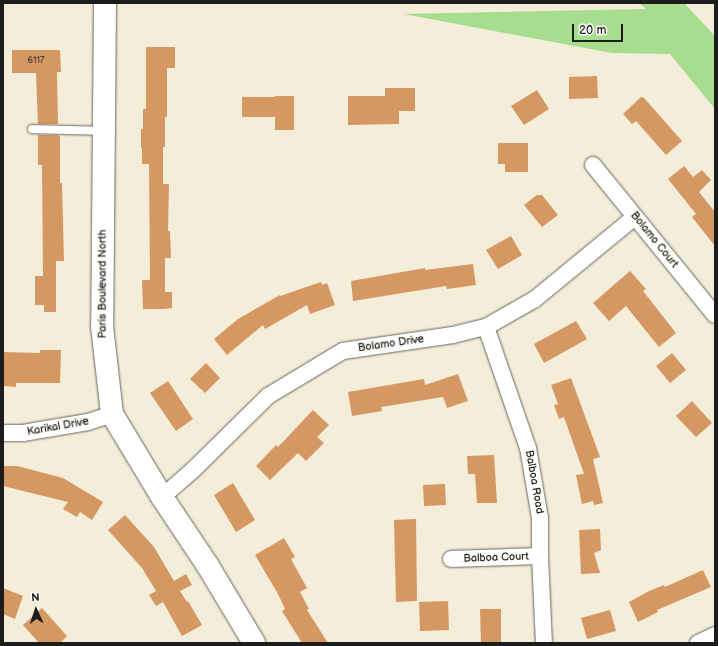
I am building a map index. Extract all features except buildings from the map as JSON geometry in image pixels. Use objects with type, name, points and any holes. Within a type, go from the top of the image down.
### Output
[{"type":"street","name":"Paris Boulevard North","points":[[105,3],[102,326],[112,414],[162,497],[208,566],[254,643]]},
{"type":"street","name":"Bolamo Court","points":[[593,165],[715,315]]},
{"type":"street","name":"Bolamo Drive","points":[[162,497],[192,471],[268,396],[343,351],[453,335],[486,327],[536,298],[635,217]]},
{"type":"street","name":"Balboa Road","points":[[486,327],[528,448],[540,518],[540,556],[544,643]]},
{"type":"street","name":"Karikal Drive","points":[[3,433],[23,433],[88,422],[112,414]]},
{"type":"street","name":"Balboa Court","points":[[451,559],[540,556]]},
{"type":"street","points":[[698,643],[715,635]]},
{"type":"lane","points":[[32,129],[104,131]]},
{"type":"green space","points":[[639,3],[684,3],[715,36],[715,109],[670,54],[612,53],[404,14],[646,9]]}]
